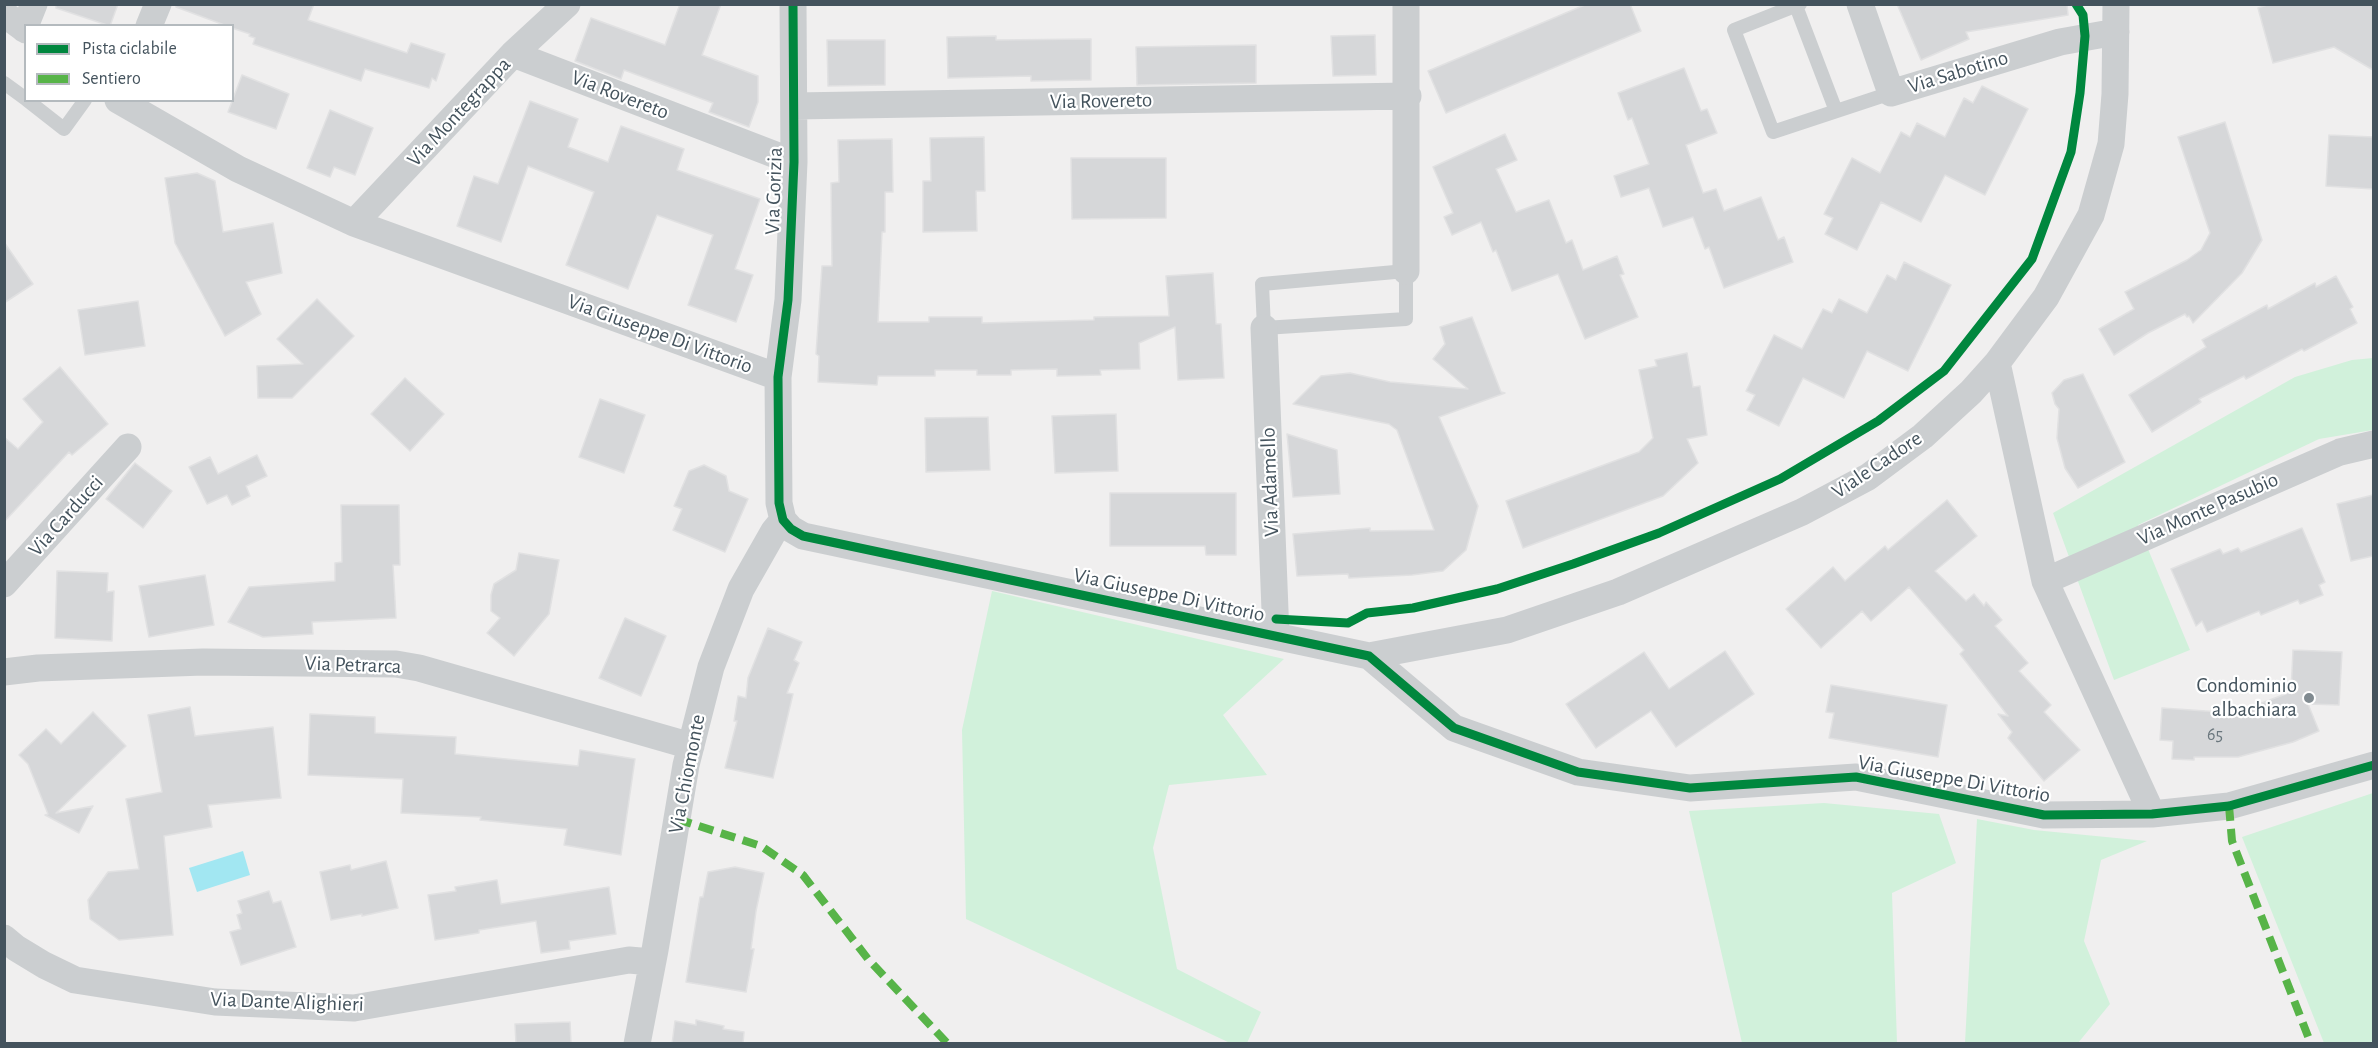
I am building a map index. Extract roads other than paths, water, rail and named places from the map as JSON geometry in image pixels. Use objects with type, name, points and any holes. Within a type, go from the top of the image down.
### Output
[{"type":"street","points":[[150,24],[158,4]]},
{"type":"street","name":"Via Montegrappa","points":[[354,223],[513,54],[567,4]]},
{"type":"street","name":"Via Gorizia","points":[[778,377],[788,300],[794,162],[793,4]]},
{"type":"street","points":[[1406,4],[1408,96],[1406,271]]},
{"type":"street","name":"Via Sabotino","points":[[1860,4],[1891,93],[2060,42],[2116,32]]},
{"type":"street","name":"Viale Cadore","points":[[1369,656],[1507,630],[1618,592],[1802,512],[1868,477],[1923,436],[1971,392],[1997,363],[2046,297],[2091,215],[2111,144],[2115,4]]},
{"type":"street","name":"Via Rovereto","points":[[513,54],[794,162]]},
{"type":"street","name":"Via Rovereto","points":[[794,106],[1408,96]]},
{"type":"street","name":"Via Giuseppe Di Vittorio","points":[[121,102],[238,169],[354,223],[778,377],[779,503],[783,520],[791,529],[803,536],[1369,656],[1454,728],[1578,772],[1690,788],[1856,777],[2044,815],[2152,814],[2229,806],[2373,765]]},
{"type":"street","name":"Via Adamello","points":[[1264,328],[1276,636]]},
{"type":"street","points":[[1997,363],[2045,581],[2152,814]]},
{"type":"street","name":"Via Monte Pasubio","points":[[2045,581],[2340,452],[2373,444]]},
{"type":"street","name":"Via Carducci","points":[[4,584],[128,447]]},
{"type":"street","name":"Via Chiomonte","points":[[637,1044],[691,746],[711,666],[741,589],[774,531],[783,520]]},
{"type":"street","points":[[4,653],[38,668]]},
{"type":"street","name":"Via Petrarca","points":[[4,672],[38,668],[203,662],[396,664],[419,668],[691,746]]},
{"type":"street","name":"Via Dante Alighieri","points":[[4,938],[44,965],[75,980],[215,1002],[354,1008],[629,960],[652,962]]},
{"type":"lane","points":[[1836,111],[1798,5],[1734,30],[1773,132],[1891,93]]},
{"type":"lane","points":[[4,83],[24,98]]},
{"type":"lane","points":[[29,102],[64,129],[84,102]]},
{"type":"lane","points":[[1406,271],[1406,319],[1264,328],[1262,284],[1406,271]]},
{"type":"water","points":[[243,851],[250,875],[197,892],[189,868]]},
{"type":"place","name":"Condominio albachiara","points":[[2309,698]]}]
